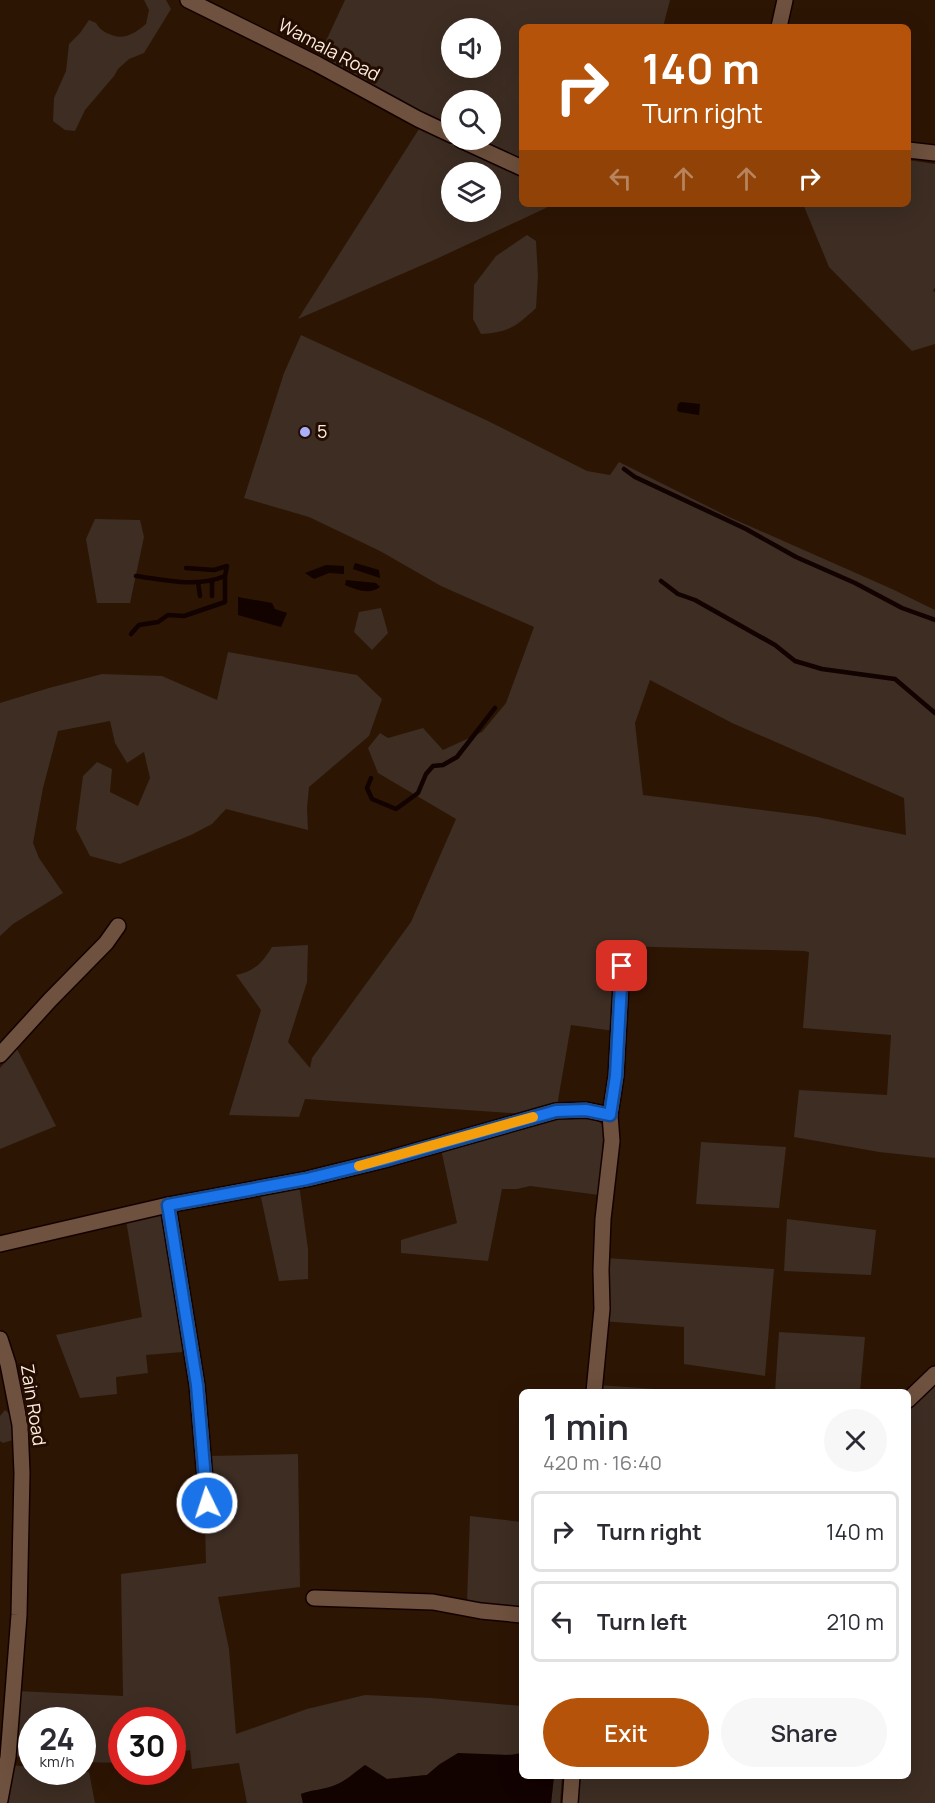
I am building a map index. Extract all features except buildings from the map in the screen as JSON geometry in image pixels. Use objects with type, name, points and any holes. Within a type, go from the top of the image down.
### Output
[{"type":"street","name":"Wamala Road","points":[[188,0],[317,64],[441,130]]},
{"type":"street","points":[[780,24],[785,0]]},
{"type":"street","points":[[483,150],[519,167]]},
{"type":"street","points":[[911,150],[935,153]]},
{"type":"street","points":[[0,1055],[106,943],[118,926]]},
{"type":"street","points":[[594,1389],[602,1309],[603,1219],[612,1141],[610,1115],[616,1076],[622,966]]},
{"type":"street","points":[[0,1244],[168,1205],[307,1179],[384,1160],[556,1111],[586,1110],[610,1115]]},
{"type":"street","points":[[168,1205],[197,1385],[207,1503]]},
{"type":"street","name":"Zain Road","points":[[0,1339],[8,1364],[7,1395],[20,1425],[21,1455],[19,1615],[8,1757],[0,1800]]},
{"type":"street","points":[[911,1397],[935,1374]]},
{"type":"street","points":[[314,1598],[426,1602],[519,1615]]},
{"type":"street","points":[[570,1803],[573,1779]]},
{"type":"shaded area","points":[[144,0],[166,0],[171,9],[144,53],[129,59],[118,69],[85,110],[75,131],[65,130],[53,121],[54,98],[66,71],[69,44],[89,20],[96,23],[106,33],[115,36],[120,37],[133,33],[146,24],[149,10]]},
{"type":"shaded area","points":[[345,0],[670,0],[664,24],[519,24],[519,163],[492,150],[501,150],[501,90],[441,90],[441,125],[317,60]]},
{"type":"shaded area","points":[[419,129],[441,139],[441,150],[467,150],[495,162],[441,162],[441,222],[501,222],[501,165],[519,173],[519,207],[546,208],[298,319]]},
{"type":"shaded area","points":[[911,160],[935,164],[935,288],[933,290],[935,293],[935,344],[912,351],[829,267],[804,207],[911,207]]},
{"type":"shaded area","points":[[527,235],[536,241],[538,276],[536,308],[523,320],[505,330],[481,334],[473,319],[474,285],[496,256]]},
{"type":"shaded area","points":[[301,335],[486,420],[587,471],[610,475],[619,462],[729,517],[935,610],[935,1158],[879,1152],[794,1137],[799,1090],[887,1095],[891,1035],[803,1028],[809,952],[804,951],[620,946],[614,1031],[571,1025],[557,1106],[525,1114],[305,1099],[299,1117],[229,1115],[261,1010],[236,975],[257,966],[272,947],[308,945],[307,982],[288,1042],[310,1068],[312,1058],[411,922],[456,819],[378,773],[368,748],[380,733],[388,738],[423,728],[443,750],[482,732],[506,703],[534,627],[441,586],[380,551],[309,517],[244,498],[284,373]],"holes":[[[650,680],[732,723],[904,798],[906,835],[817,817],[643,795],[635,723]]]},
{"type":"shaded area","points":[[681,402],[700,404],[699,415],[679,412],[678,404]]},
{"type":"shaded area","points":[[95,519],[140,520],[144,537],[130,603],[97,603],[86,539]]},
{"type":"shaded area","points":[[355,563],[379,570],[380,578],[353,569]]},
{"type":"shaded area","points":[[326,565],[344,566],[344,574],[329,573],[314,579],[305,573]]},
{"type":"shaded area","points":[[346,580],[376,583],[380,587],[372,591],[363,591],[345,585]]},
{"type":"shaded area","points":[[238,597],[272,603],[275,609],[287,613],[281,627],[238,615]]},
{"type":"shaded area","points":[[381,608],[388,633],[372,650],[354,632],[359,612]]},
{"type":"shaded area","points":[[228,652],[357,675],[382,699],[369,736],[309,787],[308,830],[226,809],[212,824],[191,835],[120,864],[90,856],[76,829],[83,776],[97,762],[112,769],[110,792],[138,806],[150,778],[144,752],[127,763],[115,743],[110,721],[58,731],[43,788],[33,843],[39,858],[63,893],[13,924],[0,936],[0,703],[102,674],[162,676],[217,700]]},
{"type":"shaded area","points":[[17,1049],[56,1126],[0,1149],[0,1068]]},
{"type":"shaded area","points":[[581,1112],[604,1125],[599,1195],[530,1186],[502,1189],[488,1261],[401,1253],[401,1240],[457,1223],[441,1149]]},
{"type":"shaded area","points":[[701,1142],[786,1147],[779,1208],[696,1204]]},
{"type":"shaded area","points":[[299,1184],[308,1249],[308,1279],[279,1281],[260,1193]]},
{"type":"shaded area","points":[[161,1209],[183,1352],[146,1355],[148,1373],[116,1377],[117,1394],[80,1398],[56,1335],[142,1317],[126,1220]]},
{"type":"shaded area","points":[[787,1219],[876,1230],[871,1275],[784,1271]]},
{"type":"shaded area","points":[[606,1258],[774,1269],[765,1376],[684,1364],[684,1327],[600,1321]]},
{"type":"shaded area","points":[[779,1332],[865,1337],[860,1389],[775,1389]]},
{"type":"shaded area","points":[[935,1381],[935,1803],[576,1803],[579,1779],[911,1779],[911,1405]]},
{"type":"shaded area","points":[[598,1385],[655,1389],[597,1389]]},
{"type":"shaded area","points":[[5,1410],[15,1418],[13,1440],[3,1443],[0,1441],[0,1416]]},
{"type":"shaded area","points":[[298,1454],[300,1587],[218,1597],[229,1649],[236,1734],[307,1709],[365,1695],[431,1698],[519,1706],[519,1753],[440,1764],[427,1775],[387,1779],[365,1765],[349,1778],[335,1785],[301,1794],[303,1803],[247,1803],[239,1763],[192,1769],[190,1750],[186,1751],[186,1707],[108,1707],[108,1763],[96,1762],[96,1707],[18,1707],[18,1757],[12,1756],[17,1691],[123,1696],[121,1574],[206,1563],[205,1522],[210,1514],[208,1456]]},
{"type":"shaded area","points":[[470,1516],[519,1522],[519,1608],[467,1603]]},
{"type":"shaded area","points":[[458,1753],[519,1754],[519,1779],[554,1779],[551,1803],[303,1803],[301,1794],[335,1785],[365,1765],[387,1779],[427,1775]]},
{"type":"shaded area","points":[[10,1765],[18,1766],[18,1785],[92,1785],[95,1803],[1,1803]]},
{"type":"shaded area","points":[[554,1779],[562,1779],[560,1803],[551,1803]]},
{"type":"waterway","points":[[624,469],[635,477],[746,529],[796,557],[855,583],[902,608],[935,620]]},
{"type":"waterway","points":[[136,576],[181,582],[203,582],[225,576],[227,566],[214,570],[186,568]]},
{"type":"waterway","points":[[131,634],[139,625],[158,622],[168,615],[184,616],[225,602],[225,576]]},
{"type":"waterway","points":[[212,581],[212,596]]},
{"type":"waterway","points":[[661,581],[678,594],[695,600],[775,645],[795,661],[822,669],[895,679],[935,713]]},
{"type":"waterway","points":[[198,582],[200,596]]},
{"type":"waterway","points":[[371,778],[367,788],[372,799],[396,809],[418,793],[426,774],[433,766],[443,765],[457,757],[495,708]]},
{"type":"slow traffic","points":[[359,1166],[533,1117]]},
{"type":"place","name":"5","points":[[305,432]]},
{"type":"route","points":[[207,1503],[197,1385],[168,1205],[307,1179],[384,1160],[556,1111],[586,1110],[610,1115],[616,1076],[622,966]]}]
